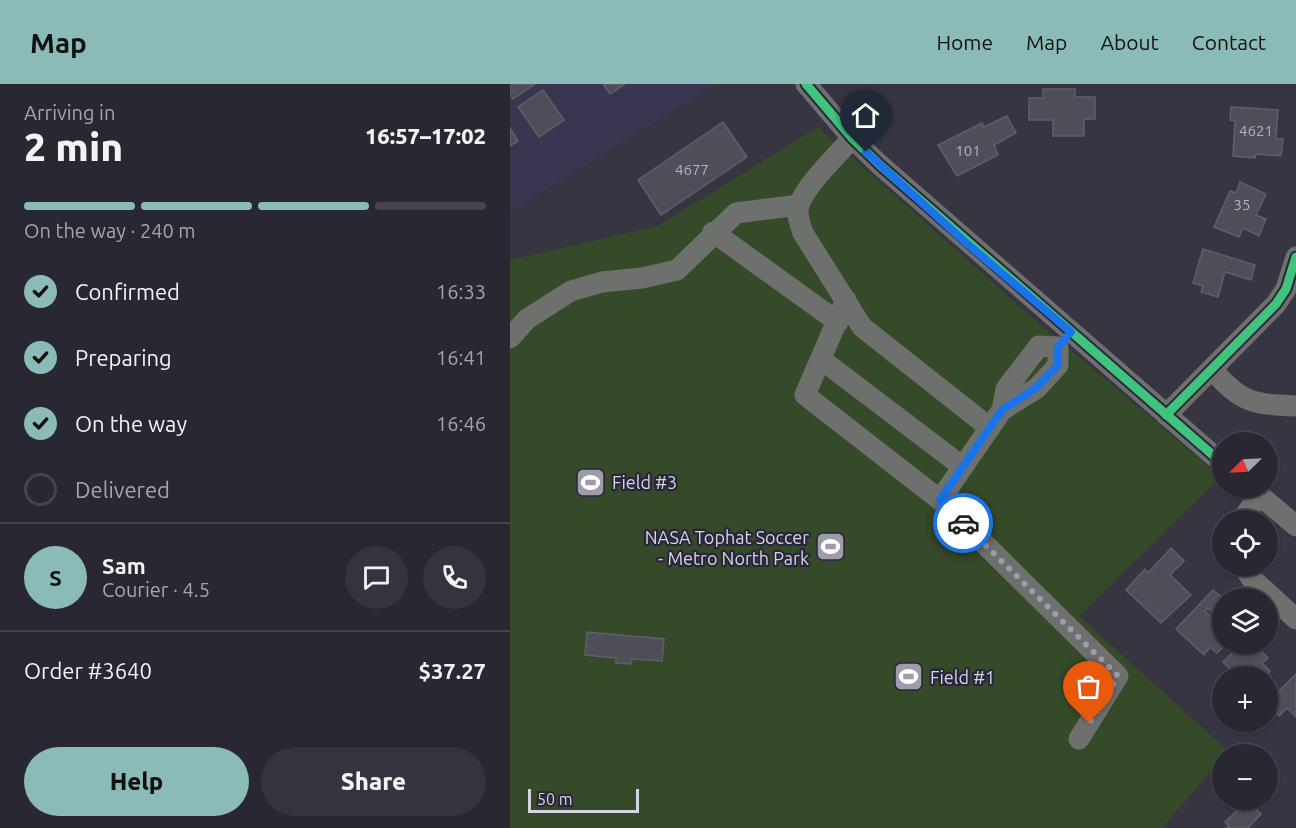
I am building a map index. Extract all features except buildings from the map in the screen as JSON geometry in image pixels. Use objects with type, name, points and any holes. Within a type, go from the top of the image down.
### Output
[{"type":"street","points":[[806,84],[852,138],[964,241],[1064,340],[1166,415],[1212,454]]},
{"type":"street","points":[[852,138],[810,188],[799,206],[798,220],[802,233],[862,327],[990,428]]},
{"type":"street","points":[[510,338],[527,319],[571,291],[602,282],[642,278],[677,270],[736,213],[799,206]]},
{"type":"street","points":[[714,232],[838,322]]},
{"type":"street","points":[[1166,415],[1276,304],[1286,289],[1296,257]]},
{"type":"street","points":[[846,300],[805,395],[940,500],[1118,676],[1079,739]]},
{"type":"street","points":[[940,500],[1002,410],[1006,389],[1039,346],[1064,340]]},
{"type":"street","points":[[822,360],[963,466]]},
{"type":"street","points":[[1212,369],[1235,394],[1248,401],[1296,406]]},
{"type":"street","points":[[1263,498],[1296,526]]},
{"type":"street","points":[[1249,576],[1296,619]]},
{"type":"shaded area","points":[[510,84],[716,84],[510,212]]},
{"type":"green space","name":"NASA Tophat Soccer - Metro North Park","points":[[818,127],[1029,315],[1212,469],[1212,486],[1079,616],[1220,744],[1212,744],[1212,770],[1162,828],[510,828],[510,260],[658,226]]},
{"type":"cycle path","points":[[806,84],[852,138],[880,165],[1212,454]]},
{"type":"cycle path","points":[[1166,415],[1276,304],[1286,289],[1296,257]]},
{"type":"way so far","points":[[963,523],[1118,676],[1089,723]]},
{"type":"place","name":"Field #3","points":[[591,482]]},
{"type":"place","name":"NASA Tophat Soccer - Metro North Park","points":[[830,547]]},
{"type":"place","name":"Field #1","points":[[909,677]]},
{"type":"route","points":[[866,152],[964,241],[1071,332],[1058,347],[1058,365],[1036,388],[1002,410],[940,500],[963,523]]}]
